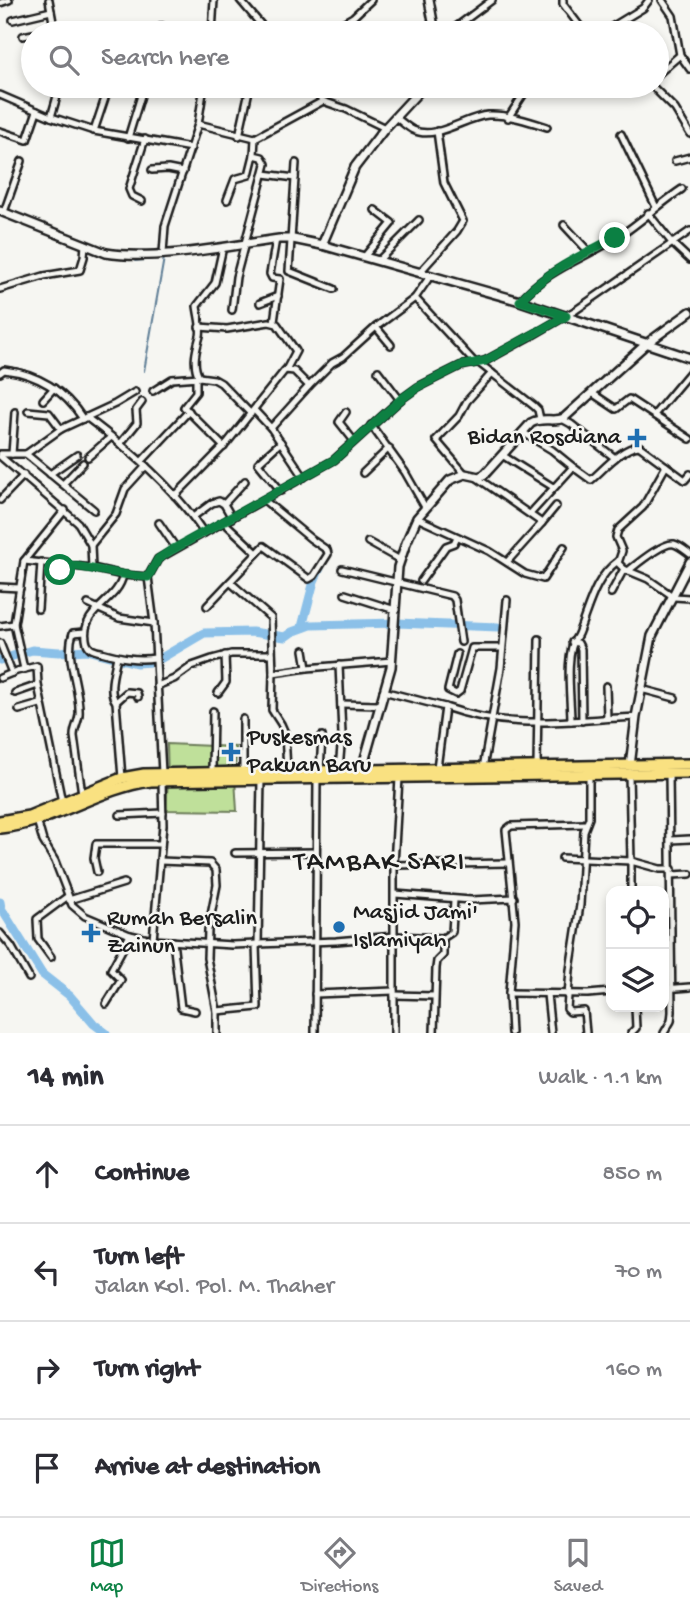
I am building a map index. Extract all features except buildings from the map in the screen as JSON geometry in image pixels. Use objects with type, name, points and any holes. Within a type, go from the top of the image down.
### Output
[{"type":"highway","points":[[0,824],[16,826],[37,820],[62,803],[122,778],[287,771],[398,778],[437,768],[488,771],[537,766],[589,774],[690,764]]},
{"type":"highway","points":[[217,774],[261,779],[362,769],[423,773],[563,770],[690,773]]},
{"type":"highway","points":[[0,824],[162,777]]},
{"type":"street","points":[[0,3],[9,0]]},
{"type":"street","points":[[50,0],[53,21]]},
{"type":"street","points":[[213,21],[214,0]]},
{"type":"street","points":[[250,0],[242,2],[258,21]]},
{"type":"street","points":[[346,21],[371,0]]},
{"type":"street","points":[[429,0],[433,21]]},
{"type":"street","points":[[464,21],[492,0]]},
{"type":"street","points":[[563,0],[576,21]]},
{"type":"street","points":[[622,21],[643,8],[649,0]]},
{"type":"street","points":[[662,0],[673,16],[680,55],[690,69]]},
{"type":"street","points":[[13,20],[51,11]]},
{"type":"street","points":[[669,65],[680,55]]},
{"type":"street","points":[[0,95],[51,117],[94,131],[191,148]]},
{"type":"street","points":[[51,117],[57,98]]},
{"type":"street","points":[[94,131],[105,98]]},
{"type":"street","points":[[128,138],[140,98]]},
{"type":"street","points":[[163,253],[165,226],[198,124],[202,98]]},
{"type":"street","points":[[239,136],[247,98]]},
{"type":"street","points":[[321,98],[385,128]]},
{"type":"street","points":[[322,245],[355,167],[385,128],[413,98]]},
{"type":"street","points":[[508,118],[521,98]]},
{"type":"street","points":[[664,98],[675,109],[690,134]]},
{"type":"street","points":[[198,124],[255,138],[323,101]]},
{"type":"street","points":[[517,104],[517,119]]},
{"type":"street","points":[[0,131],[27,140],[37,111]]},
{"type":"street","points":[[396,117],[413,131],[437,131],[485,116],[517,119],[547,127]]},
{"type":"street","points":[[420,272],[463,221],[444,183],[437,131]]},
{"type":"street","points":[[621,134],[656,207]]},
{"type":"street","points":[[0,138],[10,135]]},
{"type":"street","points":[[227,200],[235,179],[249,175],[255,138]]},
{"type":"street","points":[[142,201],[132,196],[129,189],[145,139]]},
{"type":"street","points":[[232,310],[244,244],[264,174],[264,160],[254,155]]},
{"type":"street","points":[[675,162],[690,157]]},
{"type":"street","points":[[22,161],[2,211],[106,253],[163,253],[293,239],[520,301],[690,358]]},
{"type":"street","points":[[296,163],[289,271],[334,289]]},
{"type":"street","points":[[152,170],[183,172]]},
{"type":"street","points":[[264,174],[295,178]]},
{"type":"street","points":[[520,301],[561,268],[620,236],[682,189]]},
{"type":"street","points":[[364,257],[392,223],[375,210]]},
{"type":"street","points":[[648,213],[690,260]]},
{"type":"street","points":[[378,261],[419,220]]},
{"type":"street","points":[[564,225],[589,252]]},
{"type":"street","points":[[153,940],[163,813],[157,685],[148,577],[158,559],[334,460],[400,400],[437,377],[477,363],[566,316],[690,232]]},
{"type":"street","points":[[274,322],[280,279],[272,278],[270,274],[276,239]]},
{"type":"street","points":[[0,289],[44,276],[80,270],[85,244]]},
{"type":"street","points":[[223,247],[213,288],[197,304],[200,336],[195,356],[196,391],[184,405],[224,447]]},
{"type":"street","points":[[271,428],[328,366],[343,357],[376,327],[415,298],[431,275]]},
{"type":"street","points":[[260,303],[278,296]]},
{"type":"street","points":[[415,298],[477,363],[534,406],[540,419]]},
{"type":"street","points":[[562,419],[646,344],[690,312]]},
{"type":"street","points":[[199,327],[227,329],[274,322]]},
{"type":"street","points":[[175,496],[224,447],[253,413],[296,352],[274,322]]},
{"type":"street","points":[[376,327],[391,345]]},
{"type":"street","points":[[0,373],[4,370],[17,371],[69,398],[85,418],[144,464],[175,496],[204,533]]},
{"type":"street","points":[[285,370],[294,372],[309,386]]},
{"type":"street","points":[[378,371],[400,400]]},
{"type":"street","points":[[654,415],[690,372]]},
{"type":"street","points":[[492,373],[467,401],[459,416],[436,440],[465,474],[475,477],[542,523]]},
{"type":"street","points":[[153,391],[172,379],[197,377],[218,380],[271,428],[304,477]]},
{"type":"street","points":[[43,400],[54,388]]},
{"type":"street","points":[[0,455],[26,454],[61,429],[135,392]]},
{"type":"street","points":[[592,393],[615,409],[628,399],[690,439]]},
{"type":"street","points":[[120,444],[137,424],[136,410],[142,402]]},
{"type":"street","points":[[28,411],[49,413],[61,429]]},
{"type":"street","points":[[92,545],[116,514],[125,489],[189,411]]},
{"type":"street","points":[[12,454],[15,412]]},
{"type":"street","points":[[346,412],[339,422],[354,441]]},
{"type":"street","points":[[475,477],[485,474],[522,432],[540,419],[562,419],[615,458]]},
{"type":"street","points":[[371,425],[389,448],[425,507]]},
{"type":"street","points":[[522,432],[552,450],[590,480],[615,458],[638,446],[685,480],[690,487]]},
{"type":"street","points":[[63,484],[111,436]]},
{"type":"street","points":[[281,442],[258,463],[281,491]]},
{"type":"street","points":[[363,473],[389,448]]},
{"type":"street","points":[[26,454],[94,510]]},
{"type":"street","points":[[0,455],[65,510],[85,532],[92,545],[92,568]]},
{"type":"street","points":[[50,474],[77,455]]},
{"type":"street","points":[[502,456],[553,487]]},
{"type":"street","points":[[571,721],[569,666],[572,642],[597,583],[618,561],[622,551],[616,537],[618,530],[643,507],[666,466]]},
{"type":"street","points":[[530,514],[573,467]]},
{"type":"street","points":[[362,769],[392,661],[400,559],[417,518],[425,507],[452,478],[465,474]]},
{"type":"street","points":[[685,480],[690,474]]},
{"type":"street","points":[[0,500],[23,475]]},
{"type":"street","points":[[224,504],[245,481]]},
{"type":"street","points":[[207,606],[266,546],[311,579],[328,552],[264,500]]},
{"type":"street","points":[[193,517],[216,502],[224,504],[232,518]]},
{"type":"street","points":[[507,562],[556,506]]},
{"type":"street","points":[[24,669],[13,624],[24,561],[65,510]]},
{"type":"street","points":[[417,518],[489,551],[525,574],[544,579],[564,547]]},
{"type":"street","points":[[224,522],[257,553]]},
{"type":"street","points":[[159,523],[176,548]]},
{"type":"street","points":[[421,581],[446,545],[454,543],[457,537]]},
{"type":"street","points":[[368,542],[400,559]]},
{"type":"street","points":[[611,593],[626,570],[655,551],[675,544],[690,554]]},
{"type":"street","points":[[24,561],[148,577]]},
{"type":"street","points":[[618,561],[626,570],[648,579],[674,597],[690,598]]},
{"type":"street","points":[[38,609],[41,562]]},
{"type":"street","points":[[631,886],[629,770],[641,689],[652,636],[690,562]]},
{"type":"street","points":[[53,580],[58,575],[61,564]]},
{"type":"street","points":[[342,569],[452,596],[455,600],[461,642]]},
{"type":"street","points":[[123,575],[113,594],[90,615],[85,632],[86,643],[91,650],[117,658],[141,661],[155,658]]},
{"type":"street","points":[[230,582],[270,617],[272,710],[285,733],[287,771]]},
{"type":"street","points":[[0,587],[20,588]]},
{"type":"street","points":[[345,594],[395,614]]},
{"type":"street","points":[[488,771],[491,720],[501,668],[507,600]]},
{"type":"street","points":[[88,604],[118,618],[153,624]]},
{"type":"street","points":[[0,626],[13,624]]},
{"type":"street","points":[[82,794],[74,736],[79,716],[71,645],[73,633],[85,632]]},
{"type":"street","points":[[12,673],[0,644],[16,636]]},
{"type":"street","points":[[537,766],[539,639]]},
{"type":"street","points":[[572,642],[580,645],[581,649],[582,721]]},
{"type":"street","points":[[457,653],[448,690],[456,694],[460,691],[472,648],[502,648]]},
{"type":"street","points":[[304,650],[307,668]]},
{"type":"street","points":[[157,685],[174,679],[201,662],[225,655],[272,654]]},
{"type":"street","points":[[218,693],[226,682],[225,655]]},
{"type":"street","points":[[117,658],[112,698],[116,702],[122,778]]},
{"type":"street","points":[[273,673],[392,661]]},
{"type":"street","points":[[339,771],[342,734],[340,665]]},
{"type":"street","points":[[0,678],[37,667],[40,704],[62,803]]},
{"type":"street","points":[[15,693],[38,685]]},
{"type":"street","points":[[606,686],[607,718]]},
{"type":"street","points":[[641,689],[675,698]]},
{"type":"street","points":[[383,691],[491,720],[538,724],[636,717]]},
{"type":"street","points":[[116,702],[127,692],[137,693],[138,696]]},
{"type":"street","points":[[19,710],[40,704]]},
{"type":"street","points":[[341,704],[379,705]]},
{"type":"street","points":[[437,768],[445,707]]},
{"type":"street","points":[[213,710],[217,774]]},
{"type":"street","points":[[243,719],[243,771]]},
{"type":"street","points":[[315,1033],[316,852],[322,736]]},
{"type":"street","points":[[664,1033],[672,1016],[669,773]]},
{"type":"street","points":[[586,1033],[584,1011],[568,1012],[567,994],[580,905],[586,824],[589,818],[589,774]]},
{"type":"street","points":[[394,1033],[394,865],[398,778]]},
{"type":"street","points":[[217,1011],[258,1007],[261,779]]},
{"type":"street","points":[[120,815],[163,813]]},
{"type":"street","points":[[37,820],[43,841],[77,911],[130,935],[153,940],[257,945],[395,936],[443,938],[452,932],[454,900]]},
{"type":"street","points":[[511,1033],[509,993],[515,921],[506,830],[509,827],[586,824]]},
{"type":"street","points":[[671,841],[690,839]]},
{"type":"street","points":[[97,872],[94,858],[96,844],[161,844]]},
{"type":"street","points":[[236,853],[316,852]]},
{"type":"street","points":[[562,859],[631,861],[690,874]]},
{"type":"street","points":[[160,861],[210,863],[215,867],[217,885],[207,943],[208,966],[217,1011],[217,1033]]},
{"type":"street","points":[[394,865],[508,863]]},
{"type":"street","points":[[51,957],[38,939],[37,919],[69,898],[124,883]]},
{"type":"street","points":[[395,894],[454,900],[514,898]]},
{"type":"street","points":[[0,933],[11,946],[29,978]]},
{"type":"street","points":[[106,1004],[121,980],[112,972],[112,968],[130,935]]},
{"type":"street","points":[[434,1033],[437,962],[443,955],[443,938]]},
{"type":"street","points":[[173,941],[181,1007],[195,1011]]},
{"type":"street","points":[[671,988],[690,987]]},
{"type":"street","points":[[509,993],[606,992]]},
{"type":"street","points":[[315,994],[394,993],[434,996]]},
{"type":"street","points":[[547,994],[551,1033]]},
{"type":"street","points":[[631,1033],[635,1030],[635,1012]]},
{"type":"green space","points":[[167,744],[236,747],[237,811],[166,810]]},
{"type":"waterway","points":[[135,261],[164,258],[144,371]]},
{"type":"waterway","points":[[302,627],[320,568]]},
{"type":"waterway","points":[[158,660],[204,633],[252,632],[285,637],[311,625],[397,623],[498,627]]},
{"type":"waterway","points":[[0,660],[32,650],[86,650],[136,663],[151,662]]},
{"type":"waterway","points":[[0,902],[1,908],[42,974],[70,996],[94,1024],[106,1033]]},
{"type":"place","name":"Bidan Rosdiana","points":[[637,438]]},
{"type":"place","name":"Puskesmas Pakuan Baru","points":[[231,752]]},
{"type":"place","name":"Masjid Jami' Islamiyah","points":[[339,927]]},
{"type":"place","name":"Rumah Bersalin Zainun","points":[[91,933]]},
{"type":"district","name":"TAMBAK SARI","points":[[380,863]]},
{"type":"route","points":[[60,570],[61,564],[148,577],[158,559],[170,551],[334,460],[418,387],[460,366],[485,361],[566,316],[520,301],[568,263],[615,238]]}]
